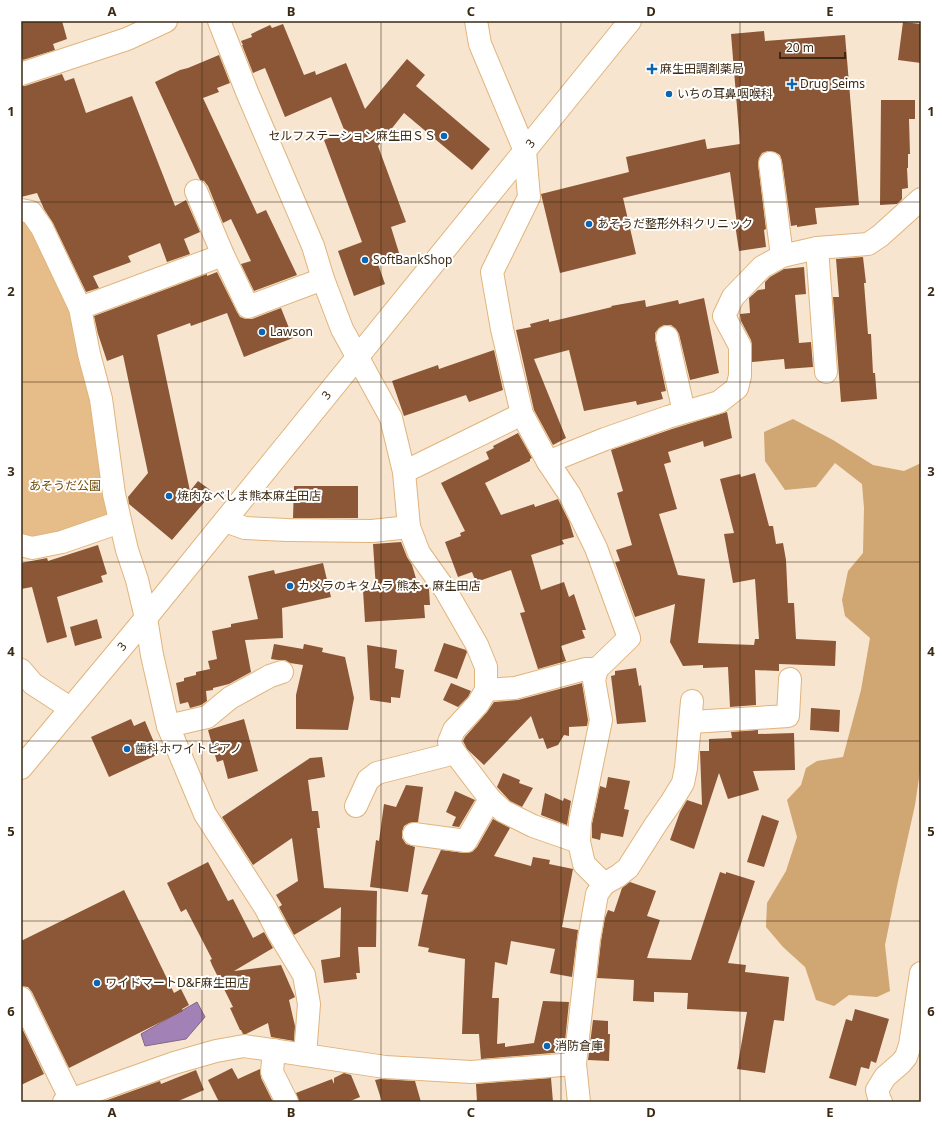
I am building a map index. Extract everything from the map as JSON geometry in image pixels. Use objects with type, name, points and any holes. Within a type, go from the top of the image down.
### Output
[{"type":"street","points":[[21,74],[127,39],[166,21]]},
{"type":"street","points":[[219,21],[247,92],[313,246],[323,279],[342,329],[390,418],[404,472],[409,527],[419,553],[446,591],[477,646],[486,667],[486,690],[478,704],[454,730],[449,742],[490,799],[503,811],[533,826],[579,842]]},
{"type":"street","points":[[476,21],[480,44],[525,151],[529,197],[492,272],[502,329],[522,414],[548,462],[570,495],[596,548],[628,638],[597,669],[594,680],[601,720],[580,822],[579,842],[584,864],[604,884]]},
{"type":"street","name":"3","points":[[21,768],[146,618],[630,21]]},
{"type":"street","points":[[770,163],[782,256]]},
{"type":"street","points":[[196,191],[223,255],[248,307],[323,279]]},
{"type":"street","points":[[548,462],[605,439],[684,412],[719,402],[737,388],[740,376],[740,346],[724,316],[733,297],[762,267],[782,256],[817,248],[868,244],[880,236],[921,199]]},
{"type":"street","points":[[21,210],[31,212],[42,228],[80,308],[89,354],[101,399],[114,494],[127,550],[138,580],[152,655],[168,726],[205,814],[265,907],[304,975],[309,1004],[305,1056]]},
{"type":"street","points":[[817,248],[826,372]]},
{"type":"street","points":[[80,308],[223,255]]},
{"type":"street","points":[[667,337],[684,412]]},
{"type":"street","points":[[404,472],[522,414]]},
{"type":"street","points":[[225,521],[245,528],[287,530],[372,531],[409,527]]},
{"type":"street","points":[[21,546],[32,548],[62,542],[120,522]]},
{"type":"street","points":[[486,690],[515,688],[585,669],[597,669]]},
{"type":"street","points":[[21,670],[34,684],[70,708]]},
{"type":"street","points":[[168,726],[207,717],[230,698],[270,676],[282,672]]},
{"type":"street","points":[[691,722],[788,716],[790,679]]},
{"type":"street","points":[[579,1102],[575,1064],[589,939],[597,894],[604,884],[628,868],[683,783],[686,768],[692,701]]},
{"type":"street","points":[[356,806],[368,780],[377,773],[455,752]]},
{"type":"street","points":[[414,834],[466,841],[490,799]]},
{"type":"street","points":[[881,1102],[877,1090],[885,1077],[901,1063],[914,1059],[910,1045],[921,973]]},
{"type":"street","points":[[21,998],[69,1101],[174,1063],[216,1051],[244,1046],[385,1067],[471,1072],[575,1064]]},
{"type":"street","points":[[274,1050],[272,1072],[286,1102]]},
{"type":"green space","name":"あそうだ公園","points":[[21,218],[26,220],[74,313],[111,508],[105,519],[50,538],[21,538]]},
{"type":"shaded area","points":[[793,419],[833,440],[873,465],[904,471],[921,463],[921,765],[915,805],[885,945],[890,991],[877,997],[849,995],[834,1006],[816,1000],[805,967],[783,947],[766,927],[767,903],[786,871],[797,837],[787,800],[801,785],[806,768],[817,761],[843,757],[861,690],[870,638],[845,616],[842,600],[848,571],[863,553],[864,508],[862,484],[835,463],[816,487],[785,490],[765,461],[764,432]]},
{"type":"shaded area","points":[[197,1002],[205,1017],[186,1039],[145,1046],[141,1034]]},
{"type":"building","points":[[21,21],[62,21],[67,39],[53,44],[55,50],[23,60],[21,55]]},
{"type":"building","points":[[903,22],[921,24],[921,63],[898,60]]},
{"type":"building","points":[[283,24],[304,75],[315,71],[316,75],[346,63],[365,109],[407,59],[425,75],[416,86],[490,149],[472,170],[404,113],[378,146],[406,222],[391,227],[400,256],[378,264],[385,284],[354,296],[338,251],[362,242],[324,140],[345,132],[331,97],[285,117],[265,68],[253,73],[242,45],[241,41],[252,37],[251,34],[270,25],[272,28]]},
{"type":"building","points":[[764,31],[765,41],[845,35],[859,205],[815,208],[817,224],[797,227],[797,225],[791,226],[782,161],[780,155],[775,152],[768,151],[762,153],[758,164],[766,229],[764,230],[766,247],[739,251],[730,172],[623,198],[636,254],[560,273],[541,194],[629,172],[626,157],[705,139],[707,149],[740,144],[731,34]]},
{"type":"building","points":[[219,55],[230,83],[217,88],[219,92],[203,98],[257,214],[266,210],[297,275],[254,291],[241,264],[251,261],[231,219],[223,223],[208,186],[204,181],[200,180],[155,82],[180,70]]},
{"type":"building","points":[[62,74],[65,81],[74,78],[86,113],[132,96],[175,206],[186,200],[200,232],[184,239],[190,254],[167,262],[160,243],[128,256],[131,262],[93,276],[99,288],[86,292],[37,193],[21,197],[21,86]]},
{"type":"building","points":[[881,100],[915,100],[915,119],[909,119],[910,154],[908,154],[907,168],[908,188],[902,189],[902,199],[897,204],[880,205]]},
{"type":"building","points":[[863,257],[866,283],[864,283],[868,334],[871,334],[873,373],[875,373],[877,399],[841,402],[833,297],[839,297],[836,259]]},
{"type":"building","points":[[804,267],[806,294],[795,295],[799,343],[811,342],[813,367],[785,369],[784,359],[752,362],[751,340],[741,321],[740,314],[750,313],[749,298],[758,290],[765,289],[765,282],[770,277],[784,269]]},
{"type":"building","points":[[217,272],[240,317],[252,319],[281,308],[293,338],[244,357],[227,313],[191,326],[190,323],[157,335],[190,491],[198,481],[213,492],[172,540],[129,504],[128,497],[148,473],[123,355],[107,361],[94,316],[207,274],[207,276]]},
{"type":"building","points":[[704,298],[719,373],[690,380],[679,334],[671,325],[664,325],[655,333],[666,391],[661,392],[663,399],[637,405],[636,401],[584,411],[569,350],[534,359],[566,438],[553,445],[534,410],[516,330],[531,327],[530,324],[549,319],[549,322],[612,307],[611,306],[645,300],[646,307],[678,300],[679,304]]},
{"type":"building","points":[[494,350],[503,390],[469,402],[466,395],[404,416],[392,381],[438,365],[439,369]]},
{"type":"building","points":[[727,412],[732,438],[704,447],[703,441],[668,452],[671,462],[664,464],[677,509],[659,514],[678,575],[705,579],[698,643],[754,645],[755,639],[759,639],[755,579],[733,583],[724,534],[734,533],[720,479],[740,474],[741,477],[755,473],[769,526],[773,526],[776,544],[783,543],[786,560],[788,603],[794,603],[796,639],[836,641],[835,666],[779,664],[779,671],[755,670],[756,705],[730,707],[728,667],[703,668],[703,665],[683,666],[670,642],[675,604],[635,617],[615,562],[620,561],[616,550],[632,545],[617,493],[623,491],[611,450]]},
{"type":"building","points":[[518,433],[532,458],[530,461],[485,483],[501,515],[534,504],[535,507],[558,499],[569,521],[574,537],[562,540],[564,544],[531,555],[541,590],[564,582],[569,597],[574,594],[586,630],[582,630],[585,638],[561,646],[566,661],[538,669],[520,613],[525,612],[511,570],[476,582],[472,572],[458,577],[445,542],[461,536],[460,533],[465,531],[441,483],[489,459],[486,452],[494,448],[493,446]]},
{"type":"building","points":[[294,486],[358,486],[358,518],[293,518]]},
{"type":"building","points":[[401,542],[412,565],[418,585],[426,585],[429,589],[430,605],[424,605],[425,618],[365,622],[363,590],[376,589],[373,544]]},
{"type":"building","points":[[98,545],[107,574],[101,576],[103,582],[57,597],[67,637],[47,643],[32,587],[21,589],[21,563],[47,558],[48,561]]},
{"type":"building","points":[[323,563],[331,597],[282,608],[283,638],[245,640],[251,672],[229,684],[206,691],[207,701],[201,705],[190,708],[188,702],[180,704],[176,683],[184,681],[184,678],[196,675],[196,672],[210,669],[208,661],[217,659],[212,631],[231,627],[231,624],[258,619],[248,576],[274,570],[275,574]]},
{"type":"building","points":[[97,619],[102,638],[75,646],[70,627]]},
{"type":"building","points":[[444,643],[466,650],[467,652],[457,679],[434,671]]},
{"type":"building","points":[[274,644],[303,649],[304,644],[323,648],[322,652],[345,657],[354,698],[348,730],[296,729],[296,695],[303,665],[290,663],[285,660],[271,659]]},
{"type":"building","points":[[367,645],[397,650],[395,668],[404,670],[400,698],[391,697],[391,703],[370,700]]},
{"type":"building","points":[[636,668],[639,686],[641,685],[646,722],[617,724],[611,676],[615,675],[615,671]]},
{"type":"building","points":[[451,683],[471,691],[468,697],[458,707],[443,700]]},
{"type":"building","points":[[582,683],[588,720],[587,726],[569,727],[569,736],[564,735],[558,745],[547,749],[543,738],[539,739],[531,716],[484,765],[467,749],[463,741],[465,737],[494,702],[518,700]]},
{"type":"building","points":[[811,708],[840,710],[839,732],[810,730]]},
{"type":"building","name":"歯科ホワイトピアノ","points":[[131,719],[134,726],[145,721],[159,754],[109,777],[91,737]]},
{"type":"building","points":[[244,719],[258,771],[228,779],[223,760],[217,762],[208,730]]},
{"type":"building","points":[[758,730],[758,734],[794,733],[795,770],[753,771],[759,790],[728,799],[719,773],[694,849],[670,840],[680,812],[687,800],[702,805],[700,751],[709,751],[709,739],[732,738],[731,732]]},
{"type":"building","points":[[322,757],[325,777],[308,780],[312,811],[318,811],[320,828],[317,828],[324,888],[377,891],[376,947],[358,947],[360,973],[356,973],[357,979],[324,983],[321,960],[340,957],[341,907],[294,935],[279,907],[282,905],[276,895],[298,881],[292,838],[253,865],[222,817],[310,758]]},
{"type":"building","points":[[503,773],[520,780],[519,783],[533,788],[522,807],[510,801],[497,787]]},
{"type":"building","points":[[608,777],[630,781],[624,809],[629,810],[623,837],[601,833],[600,840],[592,838],[592,824],[600,786],[606,788]]},
{"type":"building","points":[[406,785],[423,787],[418,822],[409,823],[404,826],[402,832],[402,838],[406,844],[415,847],[408,892],[370,887],[376,840],[379,841],[384,804],[396,807]]},
{"type":"building","points":[[455,791],[475,800],[459,827],[452,826],[456,817],[446,812]]},
{"type":"building","points":[[545,793],[563,801],[564,798],[571,801],[567,825],[541,815]]},
{"type":"building","points":[[762,815],[779,821],[764,867],[747,862]]},
{"type":"building","points":[[493,819],[510,828],[494,856],[531,866],[533,857],[550,860],[549,864],[573,869],[562,927],[578,930],[572,977],[550,973],[555,949],[511,941],[507,965],[495,962],[492,998],[499,998],[497,1044],[505,1043],[505,1047],[534,1043],[543,1001],[569,1002],[564,1052],[481,1059],[479,1034],[462,1034],[465,959],[428,952],[429,948],[418,946],[428,895],[421,894],[441,850],[464,853],[472,852],[477,847]]},
{"type":"building","points":[[208,862],[228,901],[233,899],[253,938],[264,932],[273,948],[234,971],[281,965],[295,997],[289,1000],[295,1026],[294,1041],[271,1037],[268,1023],[246,1034],[243,1034],[230,1008],[233,1007],[212,965],[210,960],[212,959],[186,909],[181,912],[167,883]]},
{"type":"building","points":[[720,872],[726,874],[726,872],[755,881],[728,963],[746,965],[745,972],[789,977],[784,1021],[774,1020],[765,1073],[737,1069],[747,1012],[687,1009],[688,993],[654,992],[654,1002],[633,1001],[634,980],[597,978],[605,918],[608,910],[614,912],[622,888],[630,882],[656,891],[647,916],[660,920],[647,958],[691,960]]},
{"type":"building","name":"ワイドマートD&F麻生田店","points":[[124,890],[174,993],[181,989],[189,1005],[182,1009],[183,1011],[69,1068],[32,992],[28,987],[21,986],[21,941]]},
{"type":"building","points":[[855,1009],[889,1019],[876,1063],[871,1061],[869,1069],[861,1067],[856,1086],[829,1078],[846,1019],[852,1021]]},
{"type":"building","points":[[593,1020],[608,1021],[608,1034],[610,1034],[609,1061],[588,1060]]},
{"type":"building","points":[[21,1026],[44,1074],[21,1085]]},
{"type":"building","points":[[232,1068],[238,1079],[260,1069],[261,1078],[273,1102],[219,1102],[208,1080]]},
{"type":"building","points":[[196,1070],[204,1090],[176,1102],[102,1102],[160,1081],[161,1084]]},
{"type":"building","points":[[344,1073],[351,1075],[360,1097],[348,1102],[299,1102],[296,1093],[332,1079],[334,1084],[334,1078]]},
{"type":"building","points":[[551,1078],[553,1102],[477,1102],[476,1084]]},
{"type":"building","points":[[375,1080],[415,1081],[421,1102],[382,1102]]},
{"type":"place","name":"麻生田調剤薬局","points":[[652,69]]},
{"type":"place","name":"Drug Seims","points":[[792,84]]},
{"type":"place","name":"いちの耳鼻咽喉科","points":[[669,94]]},
{"type":"place","name":"セルフステーション麻生田ＳＳ","points":[[444,136]]},
{"type":"place","name":"あそうだ整形外科クリニック","points":[[589,224]]},
{"type":"place","name":"SoftBankShop","points":[[365,260]]},
{"type":"place","name":"Lawson","points":[[262,332]]},
{"type":"place","name":"焼肉なべしま熊本麻生田店","points":[[169,496]]},
{"type":"place","name":"カメラのキタムラ 熊本・麻生田店","points":[[290,586]]},
{"type":"place","name":"歯科ホワイトピアノ","points":[[127,749]]},
{"type":"place","name":"ワイドマートD&F麻生田店","points":[[97,983]]},
{"type":"place","name":"消防倉庫","points":[[547,1046]]}]
